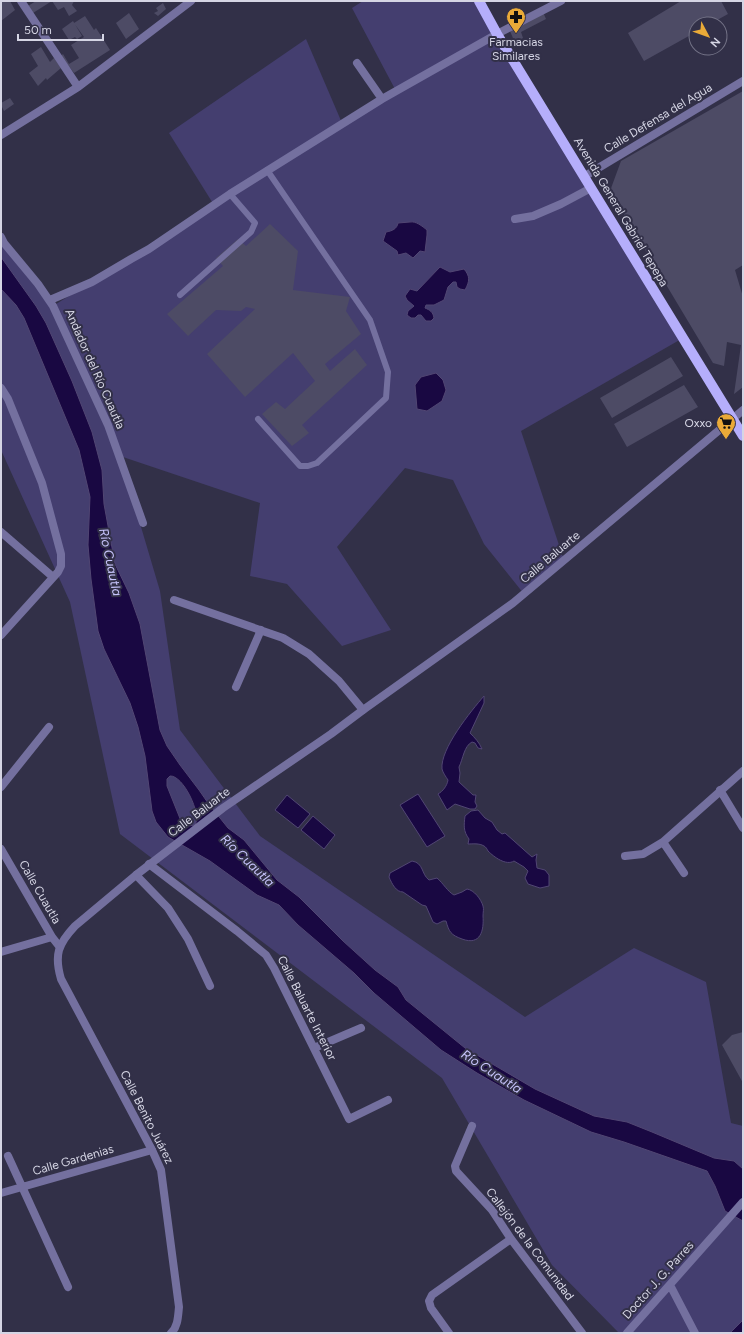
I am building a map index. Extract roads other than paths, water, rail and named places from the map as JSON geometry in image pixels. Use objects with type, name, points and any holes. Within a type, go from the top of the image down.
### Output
[{"type":"main road","name":"Avenida General Gabriel Tepepa","points":[[479,1],[591,188],[743,436]]},
{"type":"street","points":[[22,1],[78,87]]},
{"type":"street","points":[[1,135],[78,87],[191,1]]},
{"type":"street","points":[[50,300],[92,282],[143,252],[267,170],[382,99],[498,34],[561,1]]},
{"type":"street","points":[[357,63],[382,99]]},
{"type":"street","name":"Calle Defensa del Agua","points":[[585,176],[743,81]]},
{"type":"street","points":[[515,219],[533,216],[561,204],[591,188]]},
{"type":"street","name":"Andador del Río Cuautla","points":[[1,237],[4,243],[50,300],[108,424],[144,523]]},
{"type":"street","points":[[1,388],[8,400],[42,483],[61,554],[61,566],[58,572],[1,635]]},
{"type":"street","name":"Calle Baluarte","points":[[59,946],[66,935],[75,926],[149,864],[223,808],[331,734],[513,603],[743,410]]},
{"type":"street","points":[[1,532],[52,577]]},
{"type":"street","points":[[174,600],[283,638],[309,654],[339,681],[363,710]]},
{"type":"street","points":[[236,687],[261,630]]},
{"type":"street","points":[[1,787],[49,727]]},
{"type":"street","points":[[626,856],[643,854],[663,842],[743,771]]},
{"type":"street","points":[[720,790],[743,828]]},
{"type":"street","points":[[663,842],[684,872]]},
{"type":"street","name":"Calle Cuautla","points":[[1,849],[52,937],[59,946]]},
{"type":"street","name":"Calle Baluarte Interior","points":[[149,864],[226,922],[266,955],[274,968],[349,1119],[388,1100]]},
{"type":"street","points":[[136,875],[168,908],[188,939],[210,986]]},
{"type":"street","points":[[1,952],[52,937]]},
{"type":"street","name":"Calle Benito Juárez","points":[[59,946],[57,957],[61,979],[152,1150],[161,1170],[179,1307],[178,1320],[174,1331],[171,1333]]},
{"type":"street","points":[[314,1048],[361,1028]]},
{"type":"street","name":"Callejón de la Comunidad","points":[[472,1126],[455,1166],[456,1170],[492,1210],[511,1239],[582,1333]]},
{"type":"street","name":"Calle Gardenias","points":[[1,1193],[152,1150]]},
{"type":"street","points":[[8,1156],[68,1287]]},
{"type":"street","name":"Doctor J. G. Parres","points":[[627,1333],[743,1202]]},
{"type":"street","points":[[448,1333],[431,1308],[429,1301],[432,1295],[511,1239]]},
{"type":"street","points":[[670,1285],[695,1333]]},
{"type":"lane","points":[[258,419],[300,466],[308,466],[317,463],[386,398],[388,372],[370,320],[267,170]]},
{"type":"lane","points":[[180,295],[251,232],[255,223],[230,194]]},
{"type":"water","points":[[412,222],[421,225],[427,230],[425,252],[420,251],[413,258],[406,253],[398,255],[397,251],[383,241],[386,232],[397,227],[398,223]]},
{"type":"water","name":"Río Cuautla","points":[[1,257],[36,306],[46,323],[72,381],[92,432],[102,470],[104,504],[115,564],[129,593],[140,624],[160,730],[167,746],[208,803],[228,828],[244,840],[277,880],[299,897],[343,941],[375,970],[398,987],[406,1000],[465,1048],[535,1089],[594,1116],[627,1122],[714,1158],[734,1161],[743,1169],[743,1221],[725,1211],[707,1171],[591,1132],[524,1100],[441,1050],[298,925],[279,905],[257,895],[210,861],[168,837],[156,822],[152,811],[145,756],[138,727],[130,703],[104,649],[98,631],[88,545],[90,497],[79,450],[24,318],[16,305],[1,289]],"holes":[[[170,776],[175,777],[185,788],[194,804],[196,813],[195,825],[188,826],[181,821],[167,786],[167,779]]]},
{"type":"water","points":[[440,267],[450,272],[464,269],[469,279],[465,290],[457,287],[456,282],[453,282],[448,287],[444,300],[434,305],[426,305],[425,308],[434,316],[431,321],[426,321],[421,315],[411,318],[407,315],[408,311],[414,306],[405,296],[410,289],[417,291]]},
{"type":"water","points":[[436,373],[443,380],[446,390],[442,401],[427,411],[417,409],[415,385],[421,377]]},
{"type":"water","points":[[484,696],[484,703],[470,733],[482,749],[478,748],[475,743],[472,742],[469,744],[465,750],[459,767],[459,782],[473,795],[476,795],[475,802],[477,806],[475,809],[470,809],[455,804],[447,810],[438,794],[447,784],[448,780],[442,769],[446,751],[457,731]]},
{"type":"water","points":[[418,794],[445,836],[427,847],[400,805]]},
{"type":"water","points":[[287,795],[310,814],[298,828],[275,810]]},
{"type":"water","points":[[478,810],[485,818],[492,822],[497,830],[502,834],[505,833],[532,857],[537,854],[537,868],[545,870],[549,875],[549,886],[540,888],[528,884],[525,878],[528,871],[524,867],[514,861],[504,862],[500,860],[482,845],[468,844],[469,839],[464,828],[465,816],[471,811]]},
{"type":"water","points":[[313,816],[335,835],[324,849],[301,830]]},
{"type":"water","points":[[412,861],[421,866],[426,878],[429,880],[437,878],[454,895],[467,889],[477,895],[483,907],[483,926],[480,935],[477,938],[468,941],[455,936],[449,930],[446,921],[437,924],[433,922],[426,906],[422,905],[403,892],[398,891],[394,887],[389,877],[390,873]]},
{"type":"water","points":[[743,1320],[743,1333],[730,1333]]},
{"type":"place","name":"Farmacias Similares","points":[[516,34]]},
{"type":"place","name":"Oxxo","points":[[726,440]]}]
